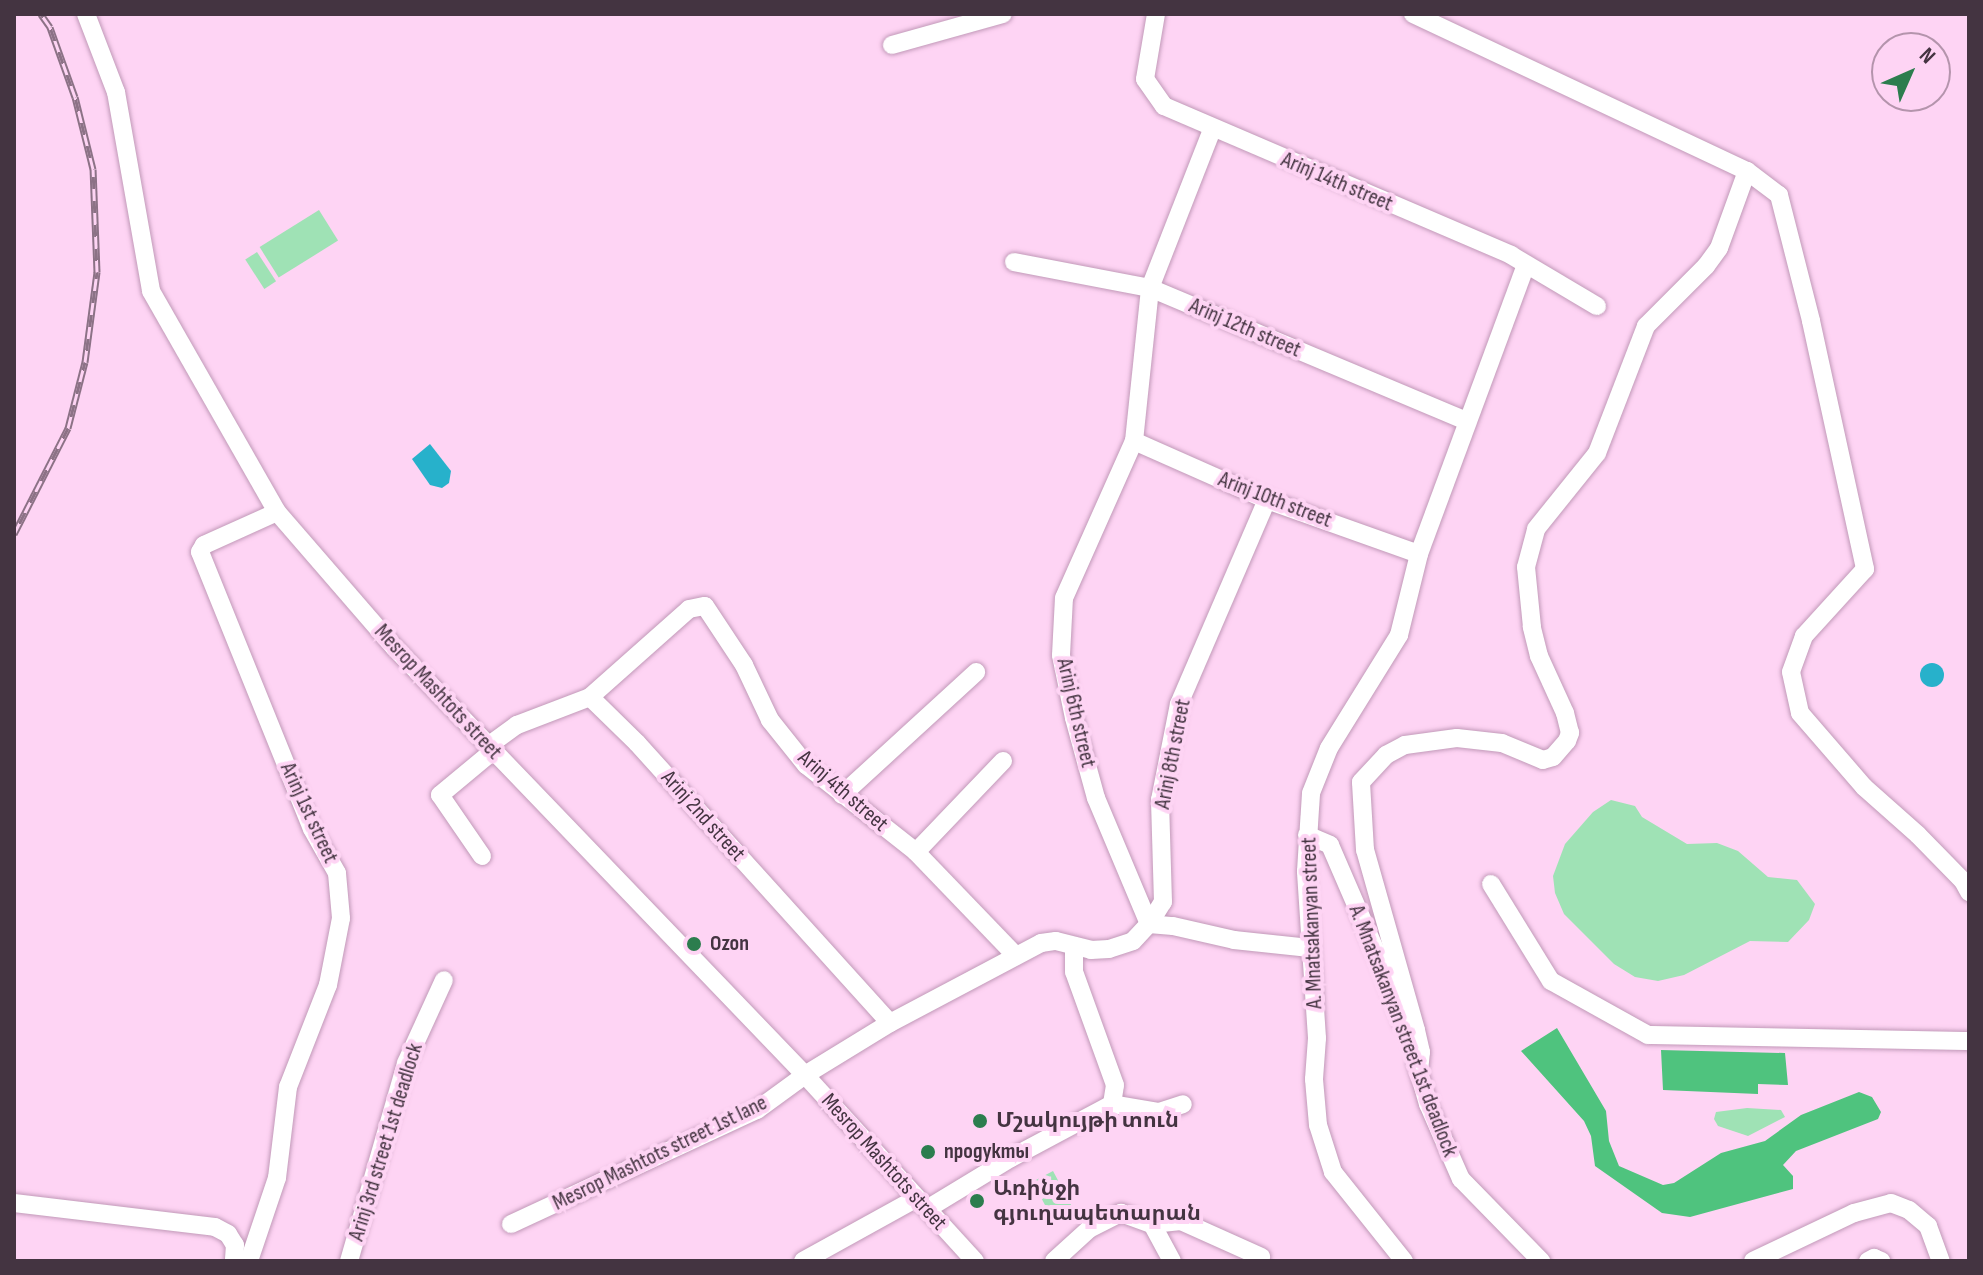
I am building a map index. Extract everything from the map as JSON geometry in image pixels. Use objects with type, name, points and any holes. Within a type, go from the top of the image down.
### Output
[{"type":"street","name":"Mesrop Mashtots street","points":[[86,14],[116,92],[151,291],[277,512],[394,647],[805,1075],[975,1261]]},
{"type":"street","points":[[892,45],[1003,14]]},
{"type":"street","name":"Arinj 14th street","points":[[1156,14],[1146,68],[1150,89],[1164,106],[1212,130],[1511,255],[1597,306]]},
{"type":"street","points":[[1413,14],[1747,171],[1779,195],[1811,321],[1865,569],[1804,636],[1791,672],[1800,713],[1864,787],[1918,835],[1963,881],[1969,892]]},
{"type":"street","name":"Arinj 6th street","points":[[1149,924],[1096,798],[1061,655],[1064,598],[1134,441],[1150,288],[1212,130]]},
{"type":"street","points":[[1419,1071],[1421,1052],[1416,1030],[1365,850],[1361,782],[1386,755],[1405,745],[1457,738],[1481,740],[1502,743],[1543,760],[1553,757],[1567,741],[1570,733],[1565,713],[1539,656],[1532,627],[1526,586],[1528,554],[1536,529],[1597,453],[1646,326],[1706,266],[1719,248],[1747,171]]},
{"type":"street","name":"Arinj 12th street","points":[[1014,262],[1150,288],[1467,421]]},
{"type":"street","name":"A. Mnatsakanyan street","points":[[1404,1261],[1333,1172],[1318,1125],[1307,835],[1311,793],[1329,748],[1399,635],[1419,554],[1526,265]]},
{"type":"street","name":"Arinj 10th street","points":[[1134,441],[1267,500],[1419,554]]},
{"type":"street","name":"Arinj 8th street","points":[[1149,924],[1163,902],[1160,800],[1179,704],[1267,500]]},
{"type":"street","name":"Arinj 1st street","points":[[249,1261],[277,1178],[288,1087],[328,985],[341,918],[337,873],[312,829],[200,552],[204,545],[277,512]]},
{"type":"street","name":"Arinj 4th street","points":[[590,697],[689,609],[705,606],[744,665],[770,720],[806,765],[916,852],[1016,956]]},
{"type":"street","points":[[842,795],[976,672]]},
{"type":"street","points":[[482,856],[440,795],[517,725],[590,697]]},
{"type":"street","name":"Arinj 2nd street","points":[[590,697],[637,743],[890,1023]]},
{"type":"street","points":[[916,852],[1003,761]]},
{"type":"street","name":"A. Mnatsakanyan street 1st deadlock","points":[[1307,835],[1330,845],[1382,965],[1428,1104],[1461,1179],[1541,1260]]},
{"type":"street","points":[[1491,884],[1551,981],[1648,1035],[1969,1041]]},
{"type":"street","points":[[805,1075],[890,1023],[1041,943],[1056,941],[1091,950],[1109,949],[1133,941],[1149,924],[1173,926],[1234,940],[1310,948]]},
{"type":"street","points":[[1074,946],[1074,972],[1115,1085],[1112,1104]]},
{"type":"street","name":"Arinj 3rd street 1st deadlock","points":[[349,1261],[406,1063],[444,980]]},
{"type":"street","name":"Mesrop Mashtots street 1st lane","points":[[511,1224],[757,1110],[805,1075]]},
{"type":"street","points":[[803,1261],[922,1204],[1112,1104],[1159,1112],[1183,1104]]},
{"type":"street","points":[[14,1203],[215,1227],[228,1234],[235,1245],[234,1261]]},
{"type":"street","points":[[1753,1261],[1854,1213],[1891,1203],[1909,1210],[1928,1226],[1941,1261]]},
{"type":"street","points":[[1054,1261],[1089,1229],[1121,1213],[1152,1224],[1181,1221],[1261,1257]]},
{"type":"street","points":[[1152,1224],[1172,1261]]},
{"type":"street","points":[[1868,1261],[1874,1258],[1881,1261]]},
{"type":"green space","points":[[319,210],[338,241],[279,278],[260,247]]},
{"type":"green space","points":[[257,252],[276,281],[264,289],[245,260]]},
{"type":"green space","points":[[1611,800],[1635,806],[1642,817],[1687,844],[1717,843],[1738,851],[1768,877],[1797,880],[1815,904],[1809,920],[1788,942],[1750,941],[1684,975],[1658,981],[1635,977],[1614,964],[1564,914],[1555,893],[1553,876],[1565,844],[1593,812]]},
{"type":"green space","points":[[1557,1028],[1606,1111],[1609,1141],[1619,1166],[1663,1185],[1674,1183],[1721,1153],[1765,1141],[1801,1115],[1859,1092],[1872,1097],[1881,1112],[1878,1119],[1796,1151],[1783,1165],[1793,1176],[1793,1189],[1690,1217],[1662,1213],[1595,1166],[1591,1136],[1584,1121],[1521,1051]]},
{"type":"green space","points":[[1661,1050],[1785,1053],[1788,1085],[1758,1084],[1758,1094],[1663,1090]]},
{"type":"green space","points":[[1747,1108],[1781,1110],[1785,1117],[1748,1136],[1718,1126],[1714,1119],[1716,1112]]},
{"type":"green space","points":[[1053,1171],[1073,1208],[1052,1219],[1033,1182]]},
{"type":"water","points":[[430,444],[451,471],[449,483],[442,488],[430,485],[412,459]]},
{"type":"water","points":[[1932,663],[1943,670],[1944,675],[1937,686],[1932,687],[1921,680],[1920,675],[1927,664]]},
{"type":"railway","points":[[14,534],[68,428],[85,362],[97,272],[93,169],[75,97],[50,27],[41,14]]},
{"type":"place","name":"Ozon","points":[[694,944]]},
{"type":"place","name":"Մշակույթի տուն","points":[[980,1121]]},
{"type":"place","name":"продукты","points":[[928,1152]]},
{"type":"place","name":"Առինջի գյուղապետարան","points":[[977,1201]]}]
